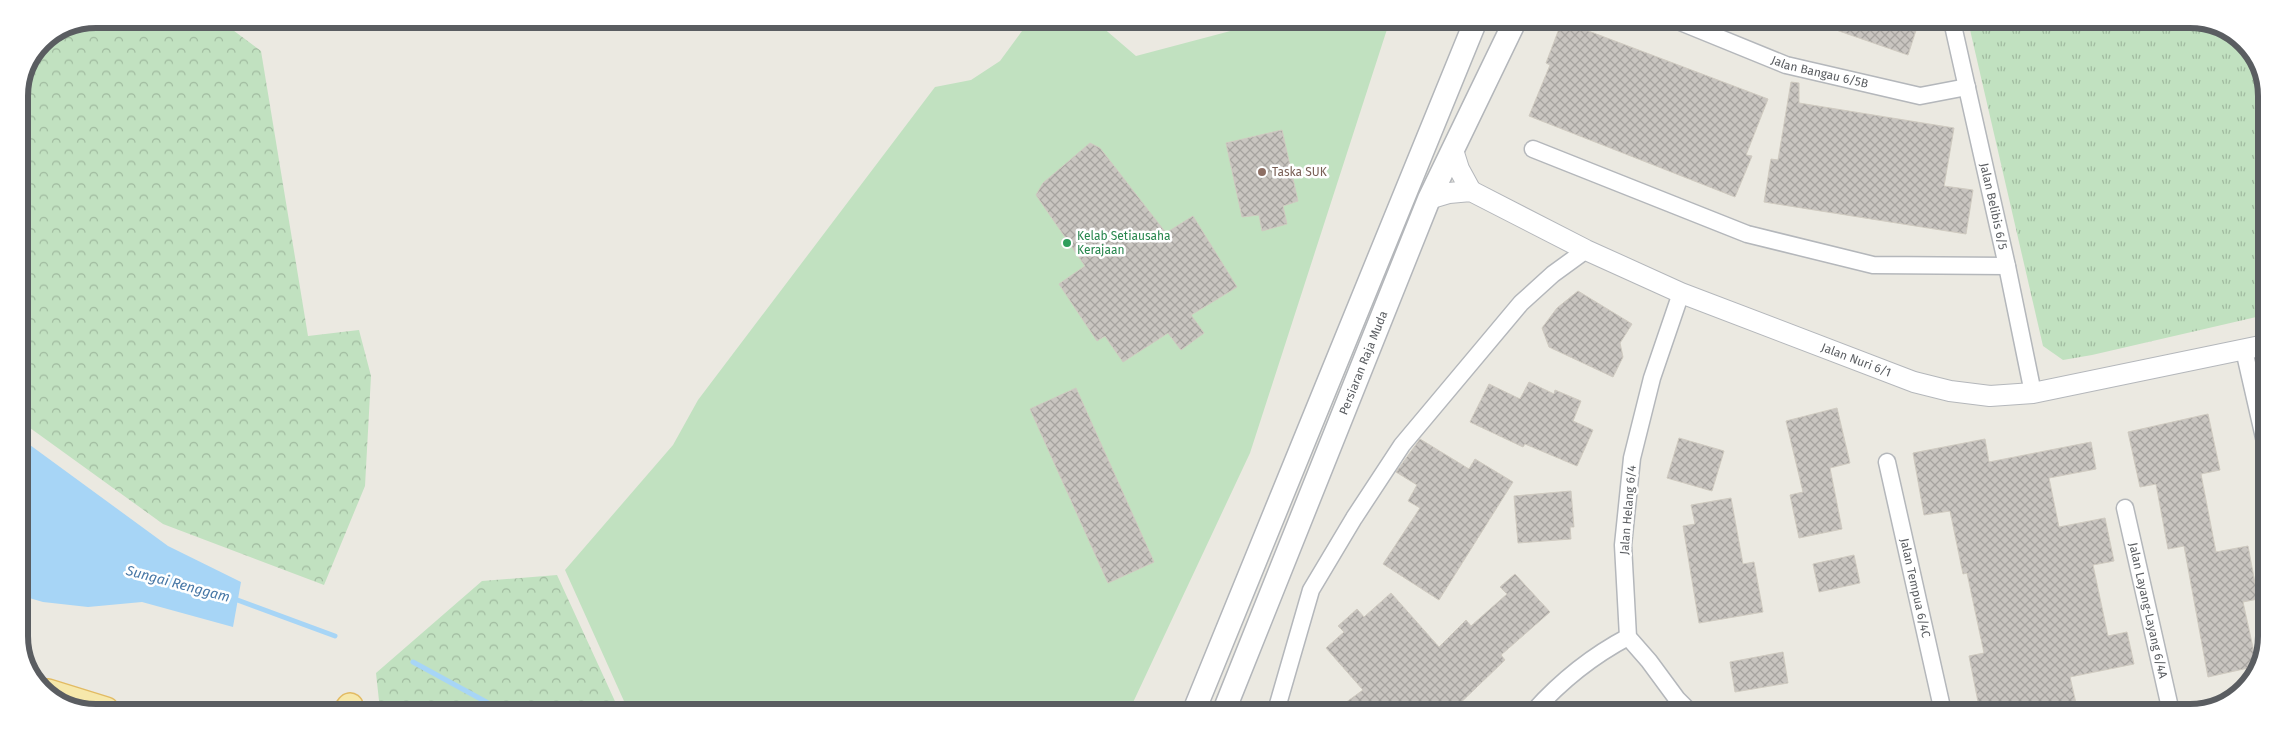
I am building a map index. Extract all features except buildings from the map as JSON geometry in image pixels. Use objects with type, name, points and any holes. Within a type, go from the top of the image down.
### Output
[{"type":"main road","name":"Persiaran Raja Muda","points":[[1197,704],[1473,28]]},
{"type":"main road","name":"Persiaran Raja Muda","points":[[1227,704],[1429,199],[1511,28]]},
{"type":"street","name":"Jalan Bangau 6/5B","points":[[1695,28],[1786,65],[1920,96],[1967,87]]},
{"type":"street","name":"Jalan Belibis 6/5","points":[[1954,28],[2007,266],[2033,393]]},
{"type":"street","points":[[1533,149],[1747,234],[1780,244],[1873,265],[2007,266]]},
{"type":"street","points":[[1429,199],[1448,193],[1471,191],[1459,169],[1453,150]]},
{"type":"street","name":"Jalan Nuri 6/1","points":[[1471,191],[1586,250],[1681,293],[1914,382],[1950,391],[1990,396],[2033,393],[2257,347]]},
{"type":"street","points":[[1278,704],[1310,590],[1402,445],[1521,303],[1553,274],[1586,250]]},
{"type":"street","name":"Jalan Helang 6/4","points":[[1628,637],[1623,545],[1632,458],[1652,378],[1681,293]]},
{"type":"street","points":[[2244,350],[2258,413]]},
{"type":"street","name":"Jalan Tempua 6/4C","points":[[1887,462],[1941,704]]},
{"type":"street","name":"Jalan Layang-Layang 6/4A","points":[[2125,508],[2169,704]]},
{"type":"street","points":[[1541,704],[1573,673],[1602,651],[1628,637],[1649,660],[1682,704]]},
{"type":"green space","points":[[230,28],[261,51],[308,336],[359,330],[371,376],[365,486],[324,585],[163,524],[28,426],[29,82],[33,69],[47,47],[69,33],[82,29]]},
{"type":"green space","name":"Kelab Setiausaha Kerajaan","points":[[1024,28],[1103,28],[1136,56],[1242,28],[1387,28],[1250,453],[1132,704],[625,704],[565,570],[673,445],[698,400],[935,87],[971,80],[1000,61]]},
{"type":"green space","points":[[1970,28],[2199,28],[2220,34],[2244,54],[2256,82],[2257,317],[2063,360],[2043,346]]},
{"type":"green space","points":[[557,575],[616,704],[379,704],[376,673],[482,581]]},
{"type":"water","points":[[28,444],[168,546],[241,582],[233,627],[142,602],[88,607],[43,602],[28,598]]},
{"type":"waterway","name":"Sungai Renggam","points":[[232,598],[335,636]]},
{"type":"waterway","name":"Sungai Renggam","points":[[413,662],[490,704]]},
{"type":"place","name":"Taska SUK","points":[[1262,172]]},
{"type":"place","name":"Kelab Setiausaha Kerajaan","points":[[1067,243]]}]
